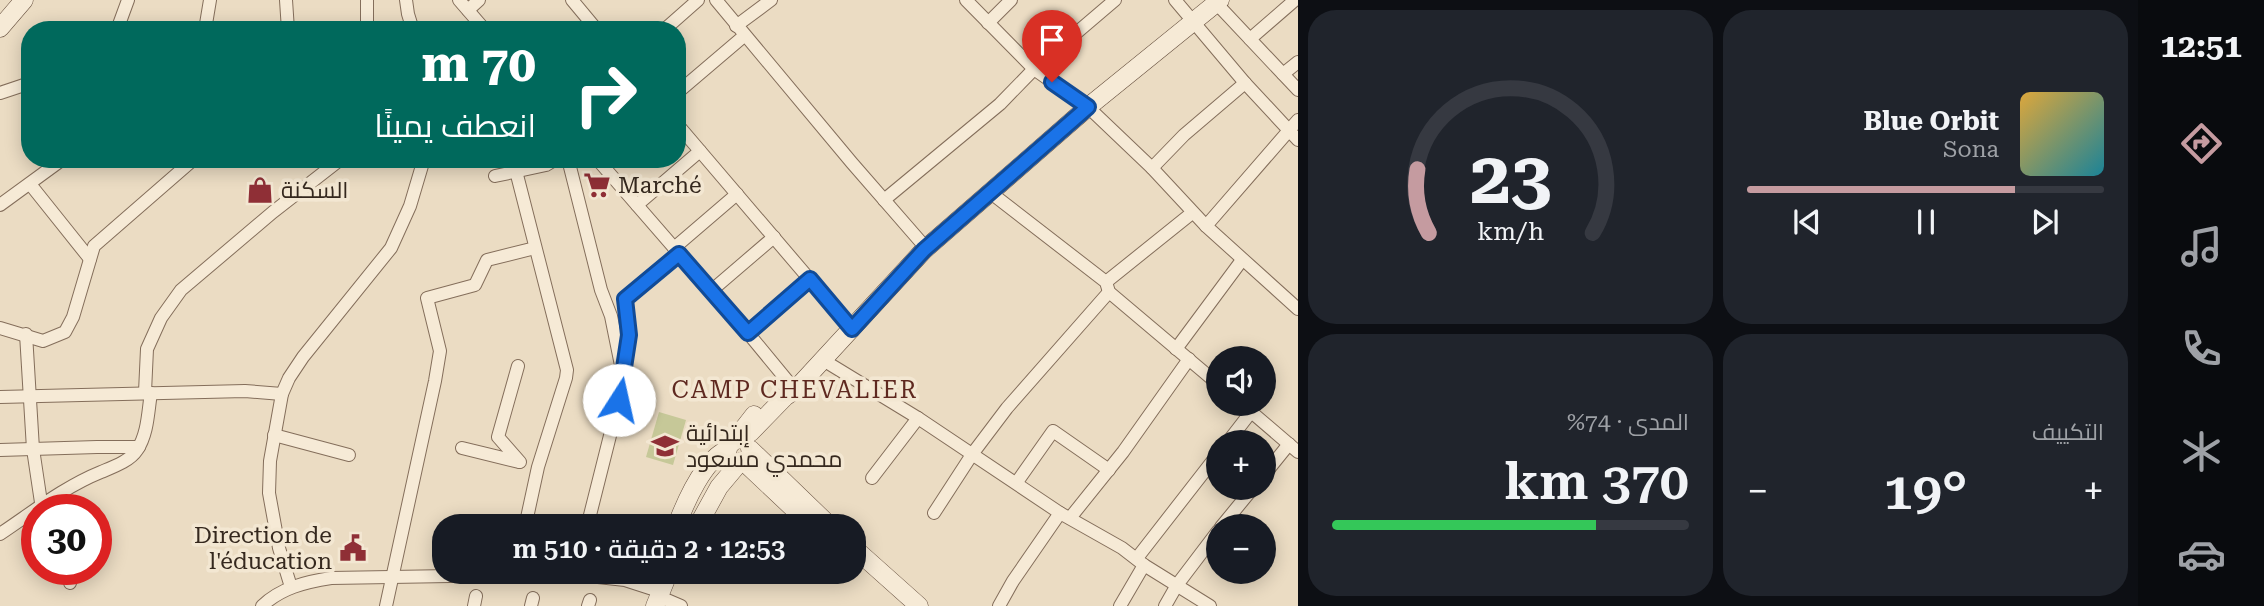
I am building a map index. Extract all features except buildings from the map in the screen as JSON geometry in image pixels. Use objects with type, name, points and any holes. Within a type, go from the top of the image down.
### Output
[{"type":"main road","points":[[0,28],[24,0]]},
{"type":"main road","points":[[705,514],[742,449],[785,397],[795,390],[926,248],[1088,107],[1218,1]]},
{"type":"main road","points":[[742,449],[801,514]]},
{"type":"main road","points":[[682,514],[707,468],[720,452],[742,449],[816,514]]},
{"type":"main road","points":[[692,514],[722,468]]},
{"type":"main road","points":[[866,559],[919,606]]},
{"type":"main road","points":[[866,574],[904,606]]},
{"type":"main road","points":[[659,600],[669,584]]},
{"type":"street","points":[[120,21],[128,0]]},
{"type":"street","points":[[206,21],[210,0]]},
{"type":"street","points":[[286,0],[287,21]]},
{"type":"street","points":[[367,0],[367,21]]},
{"type":"street","points":[[406,0],[410,21]]},
{"type":"street","points":[[459,0],[477,21]]},
{"type":"street","points":[[468,10],[480,0]]},
{"type":"street","points":[[572,0],[590,21]]},
{"type":"street","points":[[674,21],[698,0]]},
{"type":"street","points":[[716,0],[926,248]]},
{"type":"street","points":[[686,84],[771,0]]},
{"type":"street","points":[[966,0],[1034,69],[1088,107],[1242,260],[1295,300]]},
{"type":"street","points":[[988,23],[1011,0]]},
{"type":"street","points":[[884,200],[1000,104],[1034,69],[1115,0]]},
{"type":"street","points":[[1175,0],[1245,83],[1293,125],[1298,140]]},
{"type":"street","points":[[1250,39],[1294,0]]},
{"type":"street","points":[[1218,1],[1298,90]]},
{"type":"street","points":[[1283,74],[1298,62]]},
{"type":"street","points":[[1152,168],[1245,83]]},
{"type":"street","points":[[0,93],[21,86]]},
{"type":"street","points":[[1206,226],[1293,125]]},
{"type":"street","points":[[686,135],[852,329]]},
{"type":"street","points":[[686,163],[700,151]]},
{"type":"street","points":[[0,205],[51,168]]},
{"type":"street","points":[[0,328],[43,341],[65,332],[73,317],[94,246],[184,168]]},
{"type":"street","points":[[60,494],[80,480],[116,466],[134,454],[139,447],[147,420],[147,349],[161,318],[181,290],[330,168]]},
{"type":"street","points":[[291,587],[279,548],[269,494],[270,461],[282,394],[303,357],[391,247],[410,206],[421,168]]},
{"type":"street","points":[[495,176],[531,168]]},
{"type":"street","points":[[570,168],[601,290],[611,316],[624,380]]},
{"type":"street","points":[[607,168],[795,390]]},
{"type":"street","points":[[637,205],[680,168]]},
{"type":"street","points":[[516,171],[567,370],[538,467],[528,514]]},
{"type":"street","points":[[30,184],[90,259]]},
{"type":"street","points":[[991,193],[1107,287],[1206,374]]},
{"type":"street","points":[[590,514],[624,380],[629,335],[625,299],[737,194]]},
{"type":"street","points":[[934,513],[973,453],[1007,408],[1107,287],[1192,213]]},
{"type":"street","points":[[711,291],[774,237]]},
{"type":"street","points":[[386,606],[440,351],[427,298],[475,285],[487,260],[535,248]]},
{"type":"street","points":[[1176,349],[1242,260]]},
{"type":"street","points":[[748,333],[810,279]]},
{"type":"street","points":[[26,334],[28,396],[39,494]]},
{"type":"street","points":[[999,606],[1013,581],[1065,515],[1109,470],[1189,359]]},
{"type":"street","points":[[823,360],[1210,606]]},
{"type":"street","points":[[518,366],[498,437],[520,462]]},
{"type":"street","points":[[0,397],[245,391],[282,394]]},
{"type":"street","points":[[1256,416],[1293,448],[1276,464]]},
{"type":"street","points":[[872,478],[918,418]]},
{"type":"street","points":[[1017,482],[1053,431],[1109,470]]},
{"type":"street","points":[[274,435],[349,455]]},
{"type":"street","points":[[0,450],[139,447]]},
{"type":"street","points":[[462,448],[538,467]]},
{"type":"street","points":[[1120,606],[1140,561],[1206,470]]},
{"type":"street","points":[[1232,514],[1243,500]]},
{"type":"street","points":[[0,534],[21,521]]},
{"type":"street","points":[[1165,606],[1206,547]]},
{"type":"street","points":[[262,606],[272,596],[311,581],[331,578],[432,576]]},
{"type":"street","points":[[632,584],[659,600],[681,606]]},
{"type":"green space","points":[[659,412],[686,420],[673,465],[646,457]]},
{"type":"tunnel","points":[[722,468],[744,441]]},
{"type":"place","name":"Marché","points":[[597,185]]},
{"type":"place","name":"السكنة","points":[[260,190]]},
{"type":"place","name":"إبتدائية محمدي مسعود","points":[[665,446]]},
{"type":"place","name":"Direction de l'éducation","points":[[353,548]]},
{"type":"district","name":"CAMP CHEVALIER","points":[[795,390]]},
{"type":"route","points":[[619,400],[629,335],[625,299],[679,254],[748,333],[810,279],[852,329],[924,250],[1088,107],[1052,82]]}]
